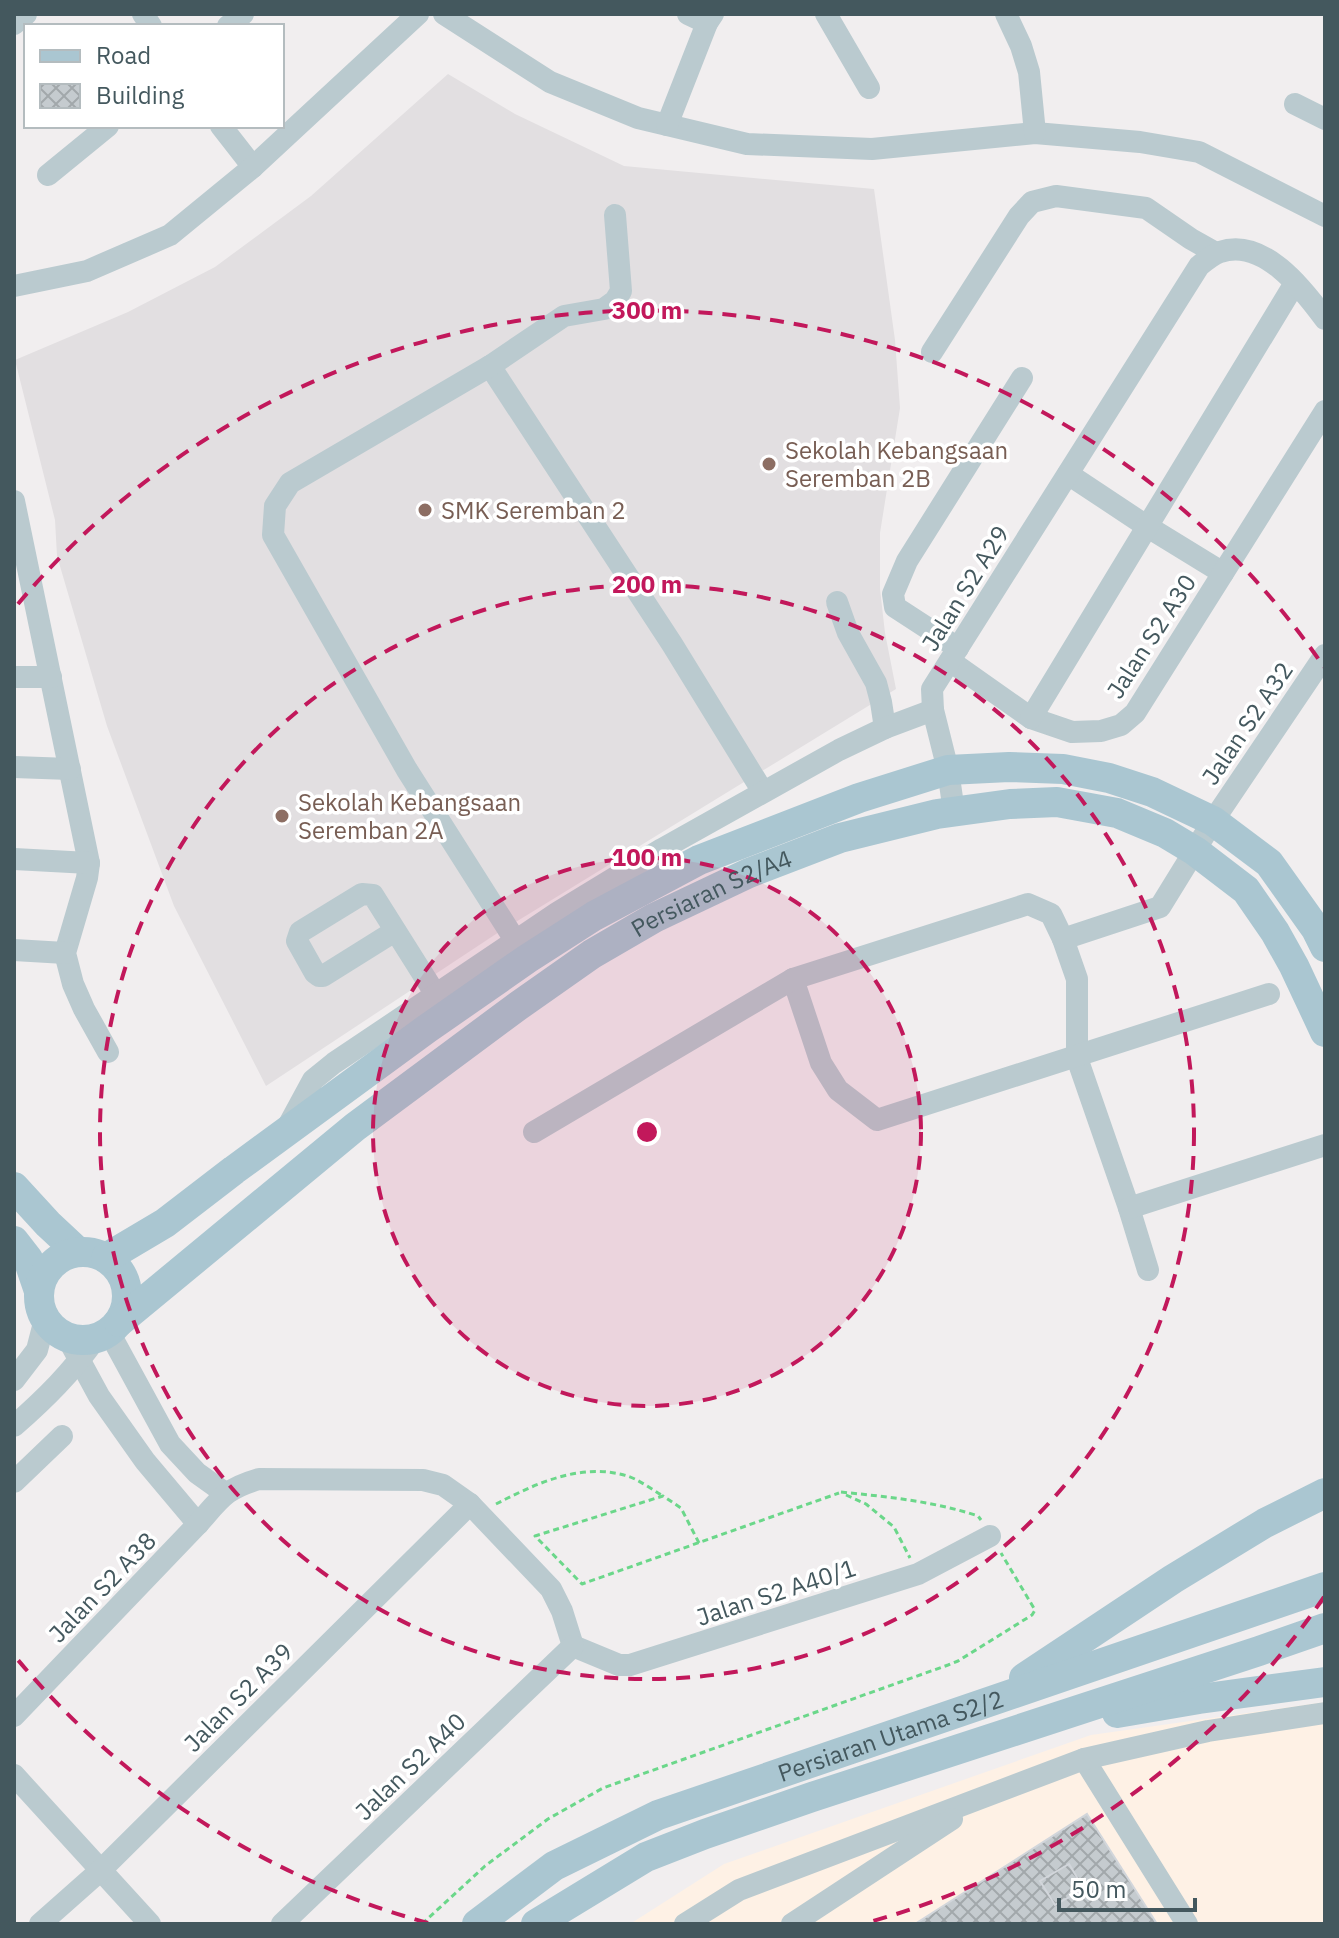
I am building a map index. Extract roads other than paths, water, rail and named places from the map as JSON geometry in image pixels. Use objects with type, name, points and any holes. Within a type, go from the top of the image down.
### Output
[{"type":"main road","name":"Persiaran S2/A4","points":[[1325,947],[1316,929],[1269,863],[1213,821],[1152,792],[1109,778],[1063,769],[1009,767],[948,770],[859,798],[699,860],[594,916],[521,950],[428,1028],[165,1223],[92,1255],[64,1257],[52,1265],[43,1277],[79,1329],[592,954],[654,918],[749,873],[840,838],[937,814],[1010,804],[1057,802],[1117,813],[1165,833],[1195,851],[1246,890],[1294,966],[1325,1032]]},
{"type":"main road","points":[[14,1187],[48,1224],[92,1255],[117,1268],[125,1280],[126,1309],[79,1329],[14,1241]]},
{"type":"main road","points":[[989,1702],[1173,1579],[1265,1523],[1325,1493]]},
{"type":"main road","name":"Persiaran Utama S2/2","points":[[477,1924],[554,1866],[658,1815],[1325,1587]]},
{"type":"main road","name":"Persiaran Utama S2/2","points":[[536,1924],[646,1857],[812,1797],[1325,1628]]},
{"type":"main road","points":[[1015,1731],[1199,1699],[1325,1682]]},
{"type":"street","points":[[14,24],[26,14]]},
{"type":"street","points":[[14,286],[87,271],[170,235],[253,167],[418,14]]},
{"type":"street","points":[[444,14],[550,82],[638,118],[747,144],[872,149],[1035,133],[1140,142],[1199,152],[1325,216]]},
{"type":"street","points":[[826,14],[869,88]]},
{"type":"street","points":[[1006,14],[1029,72],[1035,133]]},
{"type":"street","points":[[667,125],[703,17]]},
{"type":"street","points":[[1295,104],[1325,119]]},
{"type":"street","points":[[48,175],[106,128]]},
{"type":"street","points":[[223,128],[253,167]]},
{"type":"street","points":[[932,352],[1019,216],[1032,202],[1056,196],[1146,208],[1216,253],[1230,249],[1254,253],[1274,263],[1325,319]]},
{"type":"street","points":[[521,950],[407,770],[273,535],[275,506],[290,483],[490,366],[564,316],[604,309],[615,301],[621,291],[615,215]]},
{"type":"street","name":"Jalan S2 A29","points":[[954,812],[948,770],[933,710],[932,689],[1199,266],[1216,253]]},
{"type":"street","points":[[1031,718],[1295,283]]},
{"type":"street","points":[[490,366],[672,644],[763,792]]},
{"type":"street","name":"Jalan S2 A30","points":[[1022,378],[907,561],[893,594],[895,607],[1031,718],[1072,732],[1101,731],[1121,725],[1135,713],[1325,411]]},
{"type":"street","points":[[1068,474],[1223,573]]},
{"type":"street","points":[[14,506],[24,593],[51,677],[89,863],[65,953],[73,984],[108,1052]]},
{"type":"street","points":[[837,602],[848,633],[876,683],[885,728]]},
{"type":"street","name":"Jalan S2 A32","points":[[1063,939],[1160,907],[1213,821],[1325,655]]},
{"type":"street","points":[[14,677],[51,677]]},
{"type":"street","points":[[1304,685],[1325,696]]},
{"type":"street","points":[[284,1134],[313,1080],[334,1063],[436,995],[521,950],[557,913],[662,849],[839,750],[933,710]]},
{"type":"street","points":[[14,767],[70,769]]},
{"type":"street","points":[[14,859],[89,863]]},
{"type":"street","points":[[534,1132],[793,979],[1028,904],[1051,914],[1077,979],[1077,1058],[1148,1270]]},
{"type":"street","points":[[395,931],[436,995]]},
{"type":"street","points":[[14,950],[65,953]]},
{"type":"street","points":[[793,979],[821,1063],[838,1090],[877,1120],[1269,994]]},
{"type":"street","points":[[1129,1208],[1325,1145]]},
{"type":"street","points":[[14,1380],[37,1350],[79,1329]]},
{"type":"street","points":[[14,1426],[56,1388],[79,1329]]},
{"type":"street","points":[[79,1329],[99,1396],[145,1461],[198,1524]]},
{"type":"street","points":[[79,1329],[170,1444],[197,1473],[225,1493],[259,1479],[423,1480],[443,1485],[474,1508],[551,1589],[573,1646]]},
{"type":"street","points":[[56,1388],[76,1387],[99,1396]]},
{"type":"street","points":[[14,1482],[62,1436]]},
{"type":"street","name":"Jalan S2 A38","points":[[14,1716],[225,1493]]},
{"type":"street","name":"Jalan S2 A39","points":[[40,1924],[101,1870],[474,1508]]},
{"type":"street","name":"Jalan S2 A40/1","points":[[573,1646],[619,1665],[630,1665],[918,1574],[990,1536]]},
{"type":"street","name":"Jalan S2 A40","points":[[282,1924],[573,1646]]},
{"type":"street","points":[[685,1924],[739,1890],[1084,1759],[1208,1731],[1325,1713]]},
{"type":"street","points":[[1084,1759],[1187,1924]]},
{"type":"street","points":[[14,1775],[150,1924]]},
{"type":"street","points":[[792,1924],[987,1796]]},
{"type":"place","name":"Sekolah Kebangsaan Seremban 2B","points":[[769,464]]},
{"type":"place","name":"SMK Seremban 2","points":[[425,510]]},
{"type":"place","name":"Sekolah Kebangsaan Seremban 2A","points":[[282,816]]}]
